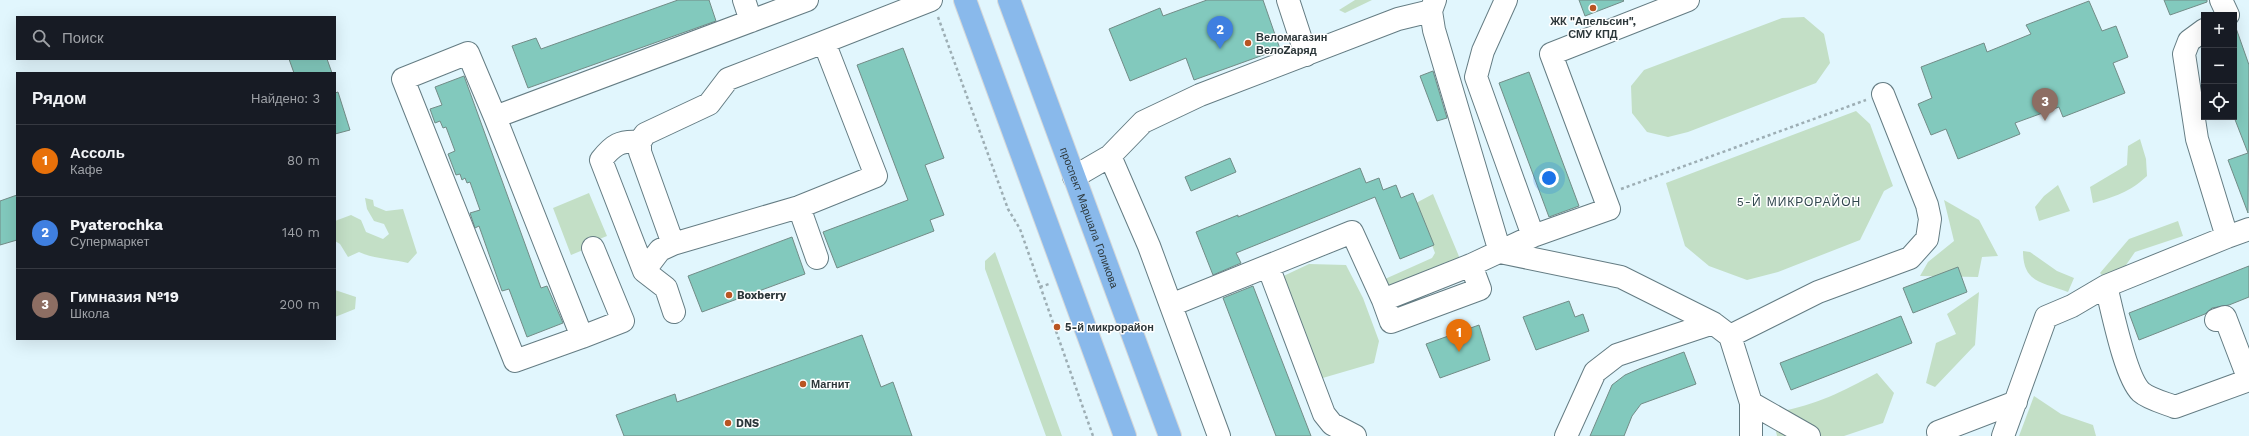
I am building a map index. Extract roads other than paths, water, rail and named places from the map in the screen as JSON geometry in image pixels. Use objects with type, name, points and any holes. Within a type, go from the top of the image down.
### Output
[{"type":"main road","points":[[965,0],[1125,436]]},
{"type":"main road","name":"проспект Маршала Голикова","points":[[1009,0],[1170,436]]},
{"type":"lane","points":[[744,0],[751,21]]},
{"type":"lane","points":[[495,117],[808,0]]},
{"type":"lane","points":[[1288,0],[1306,55]]},
{"type":"lane","points":[[1506,0],[1483,51],[1476,77],[1533,236]]},
{"type":"lane","points":[[1171,305],[1352,232],[1383,300],[1471,265],[1533,236],[1609,209],[1551,54],[1688,0]]},
{"type":"lane","points":[[2222,0],[2227,12]]},
{"type":"lane","points":[[1074,177],[1110,156],[1143,122],[1200,95],[1433,6],[1434,30],[1500,252]]},
{"type":"lane","points":[[673,244],[640,152],[640,142],[645,134],[709,104],[728,79],[824,42],[934,7]]},
{"type":"lane","points":[[2201,32],[2189,41],[2184,54],[2198,139],[2227,237]]},
{"type":"lane","points":[[644,272],[660,250],[673,244],[799,207],[876,176],[824,42]]},
{"type":"lane","points":[[582,337],[495,117],[468,53],[403,79],[515,361],[582,337],[623,321],[593,248]]},
{"type":"lane","points":[[1730,336],[1818,292],[1910,258],[1927,239],[1930,219],[1927,205],[1883,94]]},
{"type":"lane","points":[[640,142],[626,140],[610,148],[601,160],[644,272],[666,288],[674,312]]},
{"type":"lane","points":[[1110,156],[1147,241],[1219,436]]},
{"type":"lane","points":[[799,207],[817,258]]},
{"type":"lane","points":[[2004,436],[2046,317],[2072,306],[2106,286],[2249,229]]},
{"type":"lane","points":[[1500,252],[1621,277],[1712,323],[1730,336],[1751,403],[1751,436]]},
{"type":"lane","points":[[1268,266],[1324,414],[1332,424],[1356,436]]},
{"type":"lane","points":[[2106,286],[2127,364],[2135,384],[2141,392],[2175,407],[2249,380],[2225,316],[2216,320]]},
{"type":"lane","points":[[1566,436],[1595,372],[1617,355],[1712,323]]},
{"type":"lane","points":[[1934,435],[2016,402]]},
{"type":"lane","points":[[1751,403],[1809,436]]},
{"type":"place","name":"ЖК \"Апельсин\", СМУ КПД","points":[[1593,8]]},
{"type":"place","name":"Веломагазин ВелоZаряд","points":[[1248,43]]},
{"type":"place","name":"Pyaterochka","points":[[1220,49]]},
{"type":"place","name":"Гимназия №19","points":[[2045,121]]},
{"type":"place","name":"Boxberry","points":[[729,295]]},
{"type":"place","name":"5-й микрорайон","points":[[1057,327]]},
{"type":"place","name":"Ассоль","points":[[1459,352]]},
{"type":"place","name":"Магнит","points":[[803,384]]},
{"type":"place","name":"DNS","points":[[728,423]]},
{"type":"district","name":"5-Й МИКРОРАЙОН","points":[[1799,202]]}]
